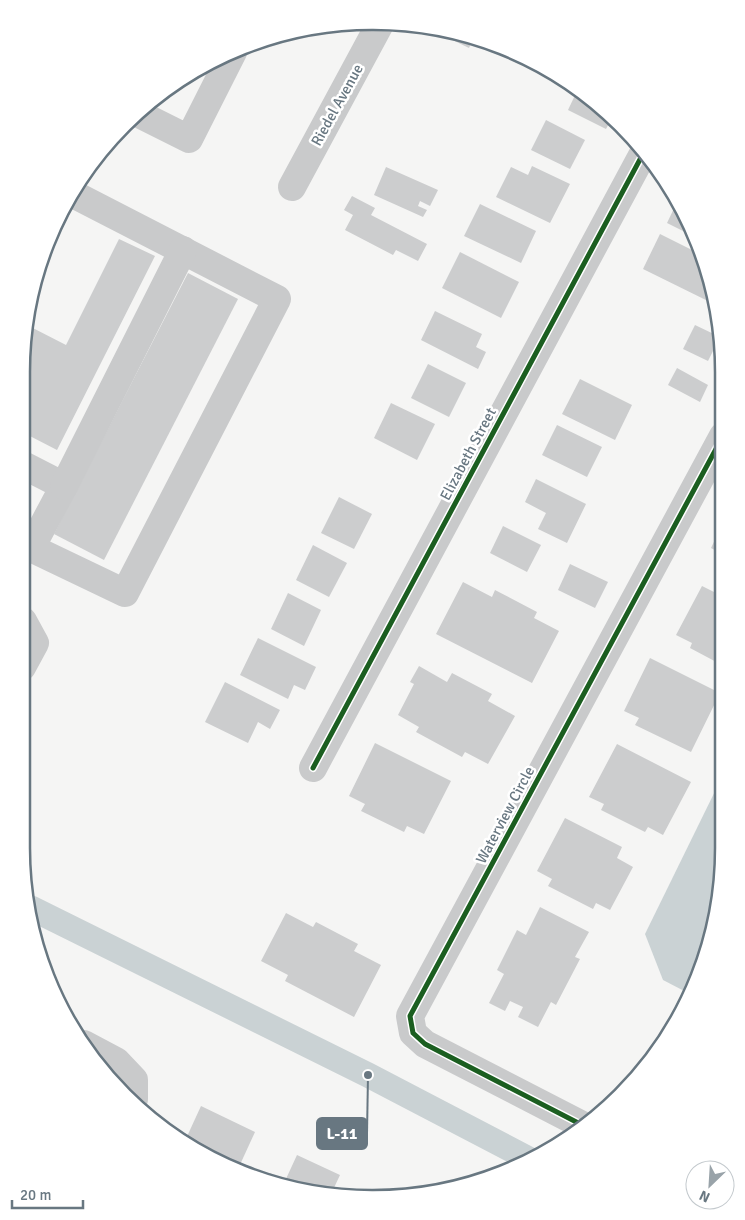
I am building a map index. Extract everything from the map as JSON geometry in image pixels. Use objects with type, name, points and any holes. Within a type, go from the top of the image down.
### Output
[{"type":"street","name":"Riedel Avenue","points":[[292,187],[377,30]]},
{"type":"street","points":[[145,117],[189,139],[228,62]]},
{"type":"street","name":"Elizabeth Street","points":[[313,768],[640,159]]},
{"type":"street","points":[[79,197],[183,250],[277,299],[126,593],[31,548],[183,250]]},
{"type":"street","name":"Waterview Circle","points":[[577,1122],[425,1044],[413,1033],[410,1016],[715,451]]},
{"type":"street","points":[[30,469],[64,486]]},
{"type":"street","points":[[30,635],[35,643],[30,652]]},
{"type":"street","points":[[98,1051],[116,1061],[134,1080],[134,1094]]},
{"type":"shaded area","points":[[715,791],[715,848],[712,892],[697,958],[684,991],[663,980],[645,934]]},
{"type":"building","points":[[453,40],[471,45],[469,48]]},
{"type":"building","points":[[575,96],[609,124],[606,129],[568,110]]},
{"type":"building","points":[[546,120],[585,140],[570,169],[531,150]]},
{"type":"building","points":[[532,166],[570,184],[550,223],[496,197],[511,167],[528,175]]},
{"type":"building","points":[[386,167],[438,190],[430,206],[420,201],[418,206],[427,210],[423,217],[374,195]]},
{"type":"building","points":[[352,196],[375,208],[371,215],[427,244],[418,261],[396,250],[393,255],[345,230],[353,215],[344,210]]},
{"type":"building","points":[[480,204],[536,231],[521,263],[464,236]]},
{"type":"building","points":[[674,209],[685,232],[667,223]]},
{"type":"building","points":[[660,234],[693,250],[707,300],[643,269]]},
{"type":"building","points":[[119,239],[155,256],[57,450],[30,436],[30,372],[33,328],[66,345]]},
{"type":"building","points":[[460,252],[519,282],[501,318],[442,288]]},
{"type":"building","points":[[188,273],[238,299],[104,560],[54,534]]},
{"type":"building","points":[[435,311],[482,334],[476,347],[486,352],[478,369],[421,340]]},
{"type":"building","points":[[695,325],[712,333],[714,349],[708,361],[683,349]]},
{"type":"building","points":[[428,364],[466,383],[449,417],[411,398]]},
{"type":"building","points":[[677,368],[708,385],[700,402],[668,385]]},
{"type":"building","points":[[580,379],[632,405],[615,440],[562,414]]},
{"type":"building","points":[[391,403],[435,424],[417,460],[374,438]]},
{"type":"building","points":[[557,425],[602,447],[587,477],[542,455]]},
{"type":"building","points":[[536,479],[586,504],[567,543],[538,529],[546,513],[525,502]]},
{"type":"building","points":[[339,497],[372,514],[354,549],[321,533]]},
{"type":"building","points":[[503,526],[541,545],[527,572],[490,553]]},
{"type":"building","points":[[715,540],[715,550],[711,548]]},
{"type":"building","points":[[313,545],[347,563],[329,597],[296,580]]},
{"type":"building","points":[[570,564],[608,582],[595,608],[558,590]]},
{"type":"building","points":[[463,582],[492,597],[495,590],[537,612],[534,618],[559,631],[532,683],[436,634]]},
{"type":"building","points":[[702,586],[715,592],[715,661],[690,648],[692,643],[676,635]]},
{"type":"building","points":[[288,593],[321,610],[304,646],[271,629]]},
{"type":"building","points":[[258,638],[316,667],[305,690],[294,685],[288,699],[240,675]]},
{"type":"building","points":[[650,658],[715,690],[715,703],[691,752],[635,725],[639,718],[624,711]]},
{"type":"building","points":[[419,666],[447,682],[452,673],[492,694],[488,701],[515,716],[488,764],[465,752],[462,757],[416,732],[419,727],[398,715],[414,684],[410,682]]},
{"type":"building","points":[[225,682],[280,710],[270,729],[258,722],[248,743],[205,722]]},
{"type":"building","points":[[375,743],[451,781],[424,834],[407,826],[404,832],[361,811],[365,804],[349,796]]},
{"type":"building","points":[[617,744],[691,782],[663,835],[648,827],[645,832],[601,810],[604,804],[589,797]]},
{"type":"building","points":[[565,818],[622,847],[617,858],[633,867],[610,910],[596,903],[593,909],[548,886],[552,879],[537,871]]},
{"type":"building","points":[[540,907],[589,932],[575,957],[580,959],[556,1005],[551,1002],[538,1027],[518,1017],[523,1007],[510,1001],[505,1011],[489,1003],[504,974],[497,970],[517,930],[526,935]]},
{"type":"building","points":[[286,913],[313,927],[316,922],[358,944],[354,951],[381,965],[354,1017],[285,981],[288,975],[261,961]]},
{"type":"building","points":[[201,1106],[255,1132],[240,1164],[187,1135]]},
{"type":"building","points":[[297,1155],[340,1175],[334,1188],[286,1178]]},
{"type":"waterway","points":[[36,911],[368,1075],[523,1156]]},
{"type":"cycle path","points":[[313,768],[640,159]]},
{"type":"cycle path","points":[[577,1122],[425,1044],[413,1033],[410,1016],[715,451]]},
{"type":"place","name":"L-11","points":[[368,1075]]}]
